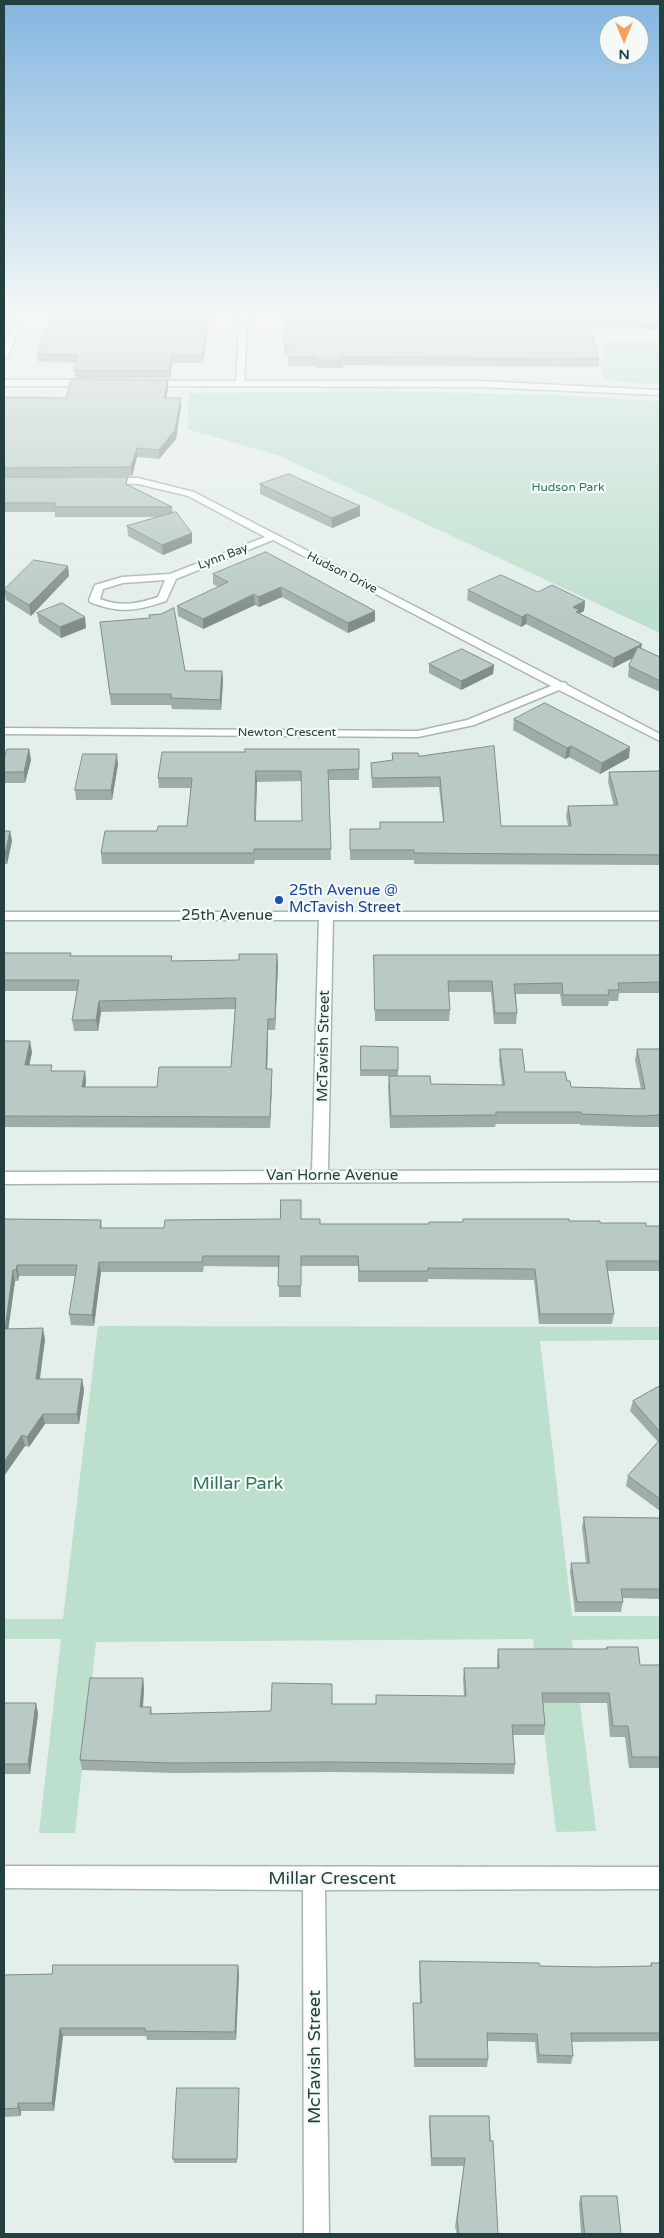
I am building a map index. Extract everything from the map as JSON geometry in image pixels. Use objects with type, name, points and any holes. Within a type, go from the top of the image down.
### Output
[{"type":"street","name":"Hudson Drive","points":[[100,481],[138,482],[191,494],[562,685],[660,738]]},
{"type":"street","name":"Lynn Bay","points":[[172,577],[162,599],[133,609],[110,607],[94,600],[99,587],[122,580],[172,577],[273,537]]},
{"type":"street","name":"Newton Crescent","points":[[4,731],[418,734],[470,724],[562,685]]},
{"type":"street","name":"25th Avenue","points":[[4,916],[660,916]]},
{"type":"street","name":"McTavish Street","points":[[320,1176],[326,916]]},
{"type":"street","name":"Van Horne Avenue","points":[[4,1178],[660,1176]]},
{"type":"street","name":"Millar Crescent","points":[[4,1877],[314,1879],[660,1878]]},
{"type":"street","name":"McTavish Street","points":[[314,1879],[316,2234]]},
{"type":"green space","name":"Hudson Park","points":[[188,411],[660,411],[660,633],[280,456],[187,429]]},
{"type":"green space","name":"Millar Park","points":[[98,1326],[660,1327],[660,1340],[540,1341],[572,1616],[660,1616],[660,1639],[572,1640],[596,1831],[556,1832],[533,1639],[96,1642],[75,1833],[39,1833],[61,1639],[4,1639],[4,1619],[63,1619]]},
{"type":"building","points":[[4,411],[178,411],[175,430],[159,450],[137,448],[131,467],[4,468]]},
{"type":"building","points":[[289,474],[360,506],[332,518],[260,484]]},
{"type":"building","points":[[4,477],[128,477],[126,484],[172,507],[54,507],[55,503],[4,503]]},
{"type":"building","points":[[176,512],[192,533],[162,545],[127,526]]},
{"type":"building","points":[[266,552],[375,611],[348,623],[281,587],[258,597],[254,594],[203,619],[177,606],[228,582],[213,574]]},
{"type":"building","points":[[34,560],[68,566],[29,605],[4,590]]},
{"type":"building","points":[[501,575],[538,592],[552,585],[585,601],[573,607],[579,610],[576,612],[642,644],[614,658],[527,614],[522,617],[468,590]]},
{"type":"building","points":[[62,603],[85,617],[60,627],[37,613]]},
{"type":"building","points":[[174,608],[185,671],[222,671],[220,700],[171,698],[171,694],[110,694],[100,622],[150,618],[149,615],[161,614]]},
{"type":"building","points":[[638,647],[660,657],[660,681],[629,666]]},
{"type":"building","points":[[462,649],[494,665],[461,681],[429,664]]},
{"type":"building","points":[[545,703],[630,747],[602,763],[571,746],[567,748],[514,719]]},
{"type":"building","points":[[494,746],[501,826],[571,826],[568,806],[618,805],[609,772],[660,771],[660,855],[414,853],[414,850],[350,850],[350,829],[380,829],[380,822],[444,822],[440,777],[372,778],[371,763],[393,760],[392,753],[418,753],[419,756]]},
{"type":"building","points":[[7,749],[29,749],[24,772],[4,772]]},
{"type":"building","points":[[245,749],[359,749],[359,769],[328,770],[331,849],[254,849],[254,853],[101,853],[105,831],[157,831],[158,826],[187,826],[192,778],[158,778],[162,752],[245,752]],"holes":[[[256,771],[301,771],[302,821],[255,821]]]},
{"type":"building","points":[[83,754],[117,754],[111,790],[75,790]]},
{"type":"building","points":[[4,831],[10,831],[5,854],[4,854]]},
{"type":"building","points":[[4,953],[71,953],[70,956],[172,956],[171,961],[239,960],[239,954],[277,954],[275,1019],[268,1019],[266,1069],[272,1069],[270,1117],[4,1116],[4,1041],[30,1041],[25,1065],[52,1065],[51,1071],[85,1071],[82,1087],[157,1087],[159,1067],[231,1067],[236,998],[99,1001],[96,1020],[72,1020],[79,980],[4,980]]},
{"type":"building","points":[[374,955],[660,955],[660,982],[618,983],[619,990],[608,990],[609,995],[563,995],[562,983],[514,984],[517,1013],[495,1013],[492,981],[448,981],[450,1010],[375,1010]]},
{"type":"building","points":[[361,1046],[398,1047],[398,1070],[361,1070]]},
{"type":"building","points":[[500,1049],[522,1049],[525,1072],[565,1072],[571,1087],[645,1089],[637,1049],[660,1049],[660,1115],[581,1114],[581,1112],[496,1112],[496,1115],[391,1116],[389,1076],[430,1076],[431,1084],[504,1085]]},
{"type":"building","points":[[281,1200],[301,1200],[301,1219],[320,1219],[320,1224],[429,1224],[429,1222],[463,1222],[463,1219],[569,1219],[569,1221],[600,1221],[600,1223],[646,1223],[646,1226],[660,1226],[660,1261],[606,1261],[614,1314],[540,1314],[535,1269],[428,1268],[428,1271],[359,1271],[358,1256],[301,1256],[301,1286],[278,1286],[279,1256],[203,1256],[202,1262],[99,1262],[92,1315],[69,1314],[77,1265],[17,1265],[16,1270],[13,1270],[5,1329],[43,1328],[36,1379],[82,1379],[77,1414],[43,1414],[27,1437],[22,1435],[4,1462],[4,1219],[101,1220],[100,1228],[164,1228],[165,1220],[280,1219]]},
{"type":"building","points":[[660,1386],[660,1432],[633,1401]]},
{"type":"building","points":[[660,1440],[660,1499],[628,1476]]},
{"type":"building","points":[[584,1517],[660,1518],[660,1589],[621,1589],[623,1602],[577,1602],[571,1563],[589,1563]]},
{"type":"building","points":[[607,1647],[638,1647],[640,1665],[660,1665],[660,1757],[632,1757],[628,1726],[613,1726],[609,1693],[542,1693],[545,1725],[512,1725],[515,1764],[171,1763],[80,1760],[90,1678],[143,1678],[140,1707],[151,1707],[150,1714],[271,1711],[272,1683],[332,1684],[332,1704],[376,1704],[376,1695],[466,1696],[464,1668],[499,1668],[498,1649],[607,1649]]},
{"type":"building","points":[[4,1703],[36,1703],[28,1764],[4,1764]]},
{"type":"building","points":[[420,1961],[539,1963],[540,1966],[596,1967],[652,1966],[651,1963],[660,1963],[660,2033],[571,2033],[573,2056],[539,2055],[537,2034],[487,2033],[488,2059],[415,2059],[413,2003],[421,2003]]},
{"type":"building","points":[[53,1965],[238,1965],[235,2032],[145,2031],[145,2028],[60,2028],[52,2103],[18,2103],[18,2108],[4,2109],[4,1975],[52,1974]]},
{"type":"building","points":[[177,2088],[239,2088],[237,2159],[173,2159]]},
{"type":"building","points":[[430,2116],[489,2116],[490,2141],[493,2141],[498,2234],[459,2234],[457,2220],[465,2158],[432,2158]]},
{"type":"building","points":[[581,2196],[617,2196],[621,2234],[585,2234]]},
{"type":"place","name":"25th Avenue @ McTavish Street","points":[[279,900]]}]
